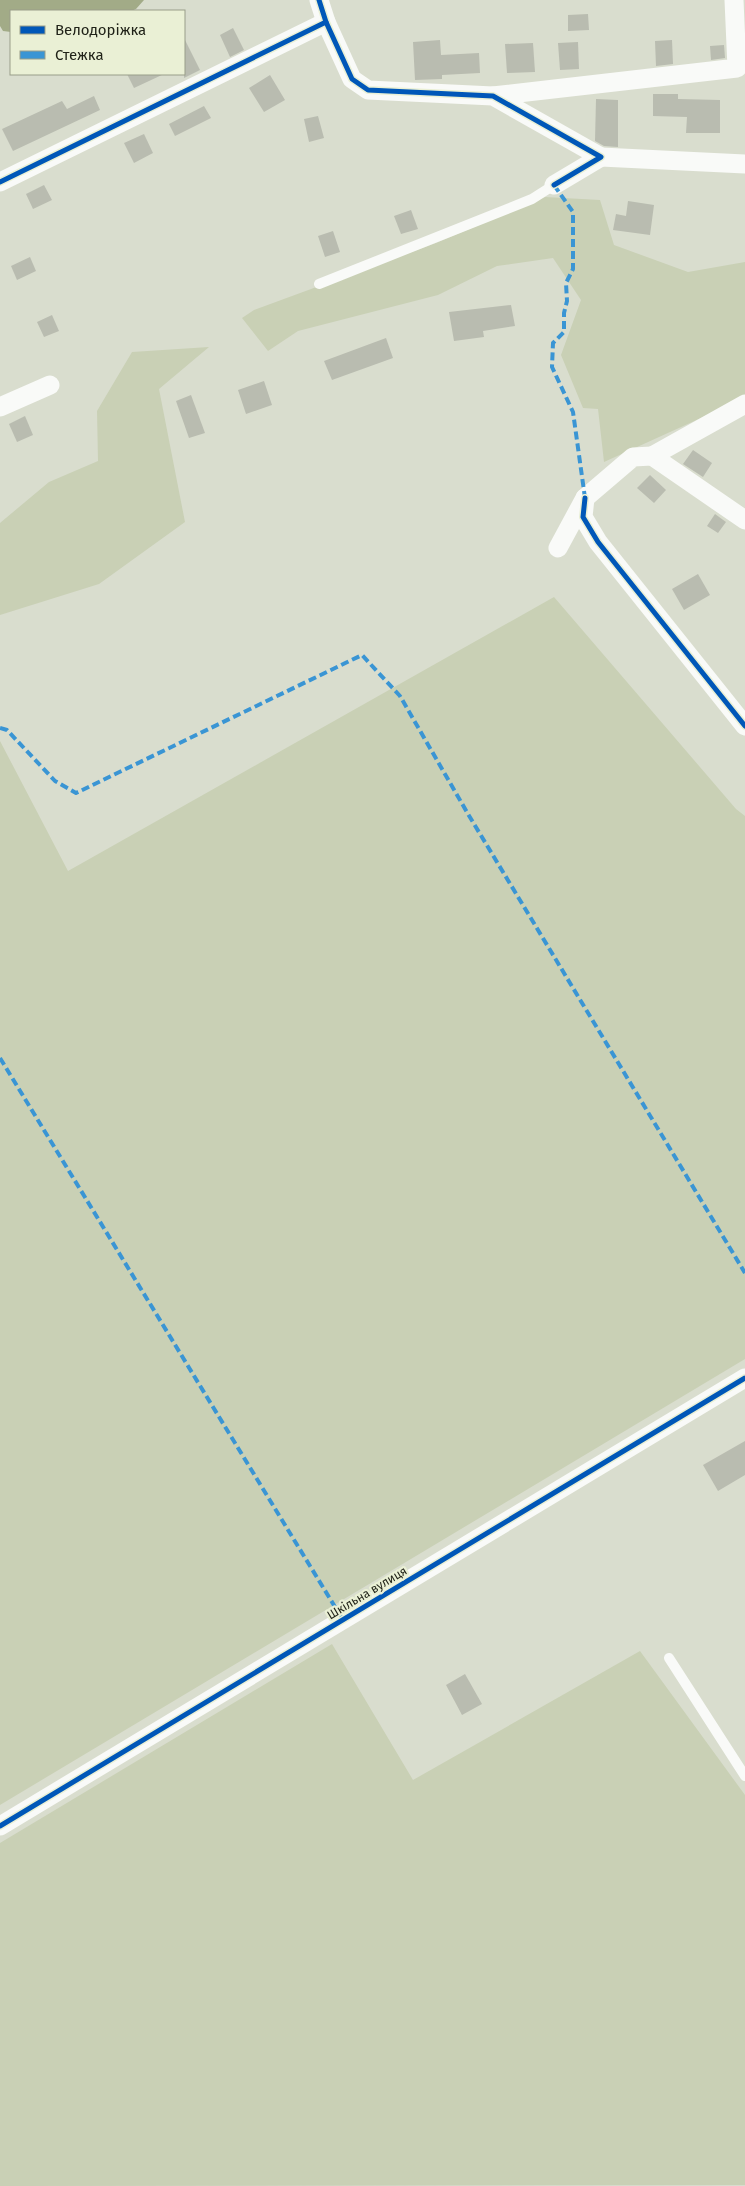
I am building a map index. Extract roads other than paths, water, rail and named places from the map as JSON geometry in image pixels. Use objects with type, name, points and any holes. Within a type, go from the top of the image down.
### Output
[{"type":"street","points":[[319,0],[326,22],[352,79],[368,90],[493,96],[741,68],[734,0]]},
{"type":"street","points":[[0,182],[326,22]]},
{"type":"street","points":[[493,96],[601,157],[745,164]]},
{"type":"street","points":[[554,185],[601,157]]},
{"type":"street","points":[[0,407],[50,385]]},
{"type":"street","points":[[558,548],[585,498],[633,457],[652,456],[745,404]]},
{"type":"street","points":[[652,456],[745,520]]},
{"type":"street","points":[[585,498],[583,518],[598,542],[745,726]]},
{"type":"street","name":"Шкільна вулиця","points":[[0,1826],[745,1378]]},
{"type":"lane","points":[[319,284],[532,199],[554,185]]},
{"type":"lane","points":[[669,1658],[745,1776]]}]
